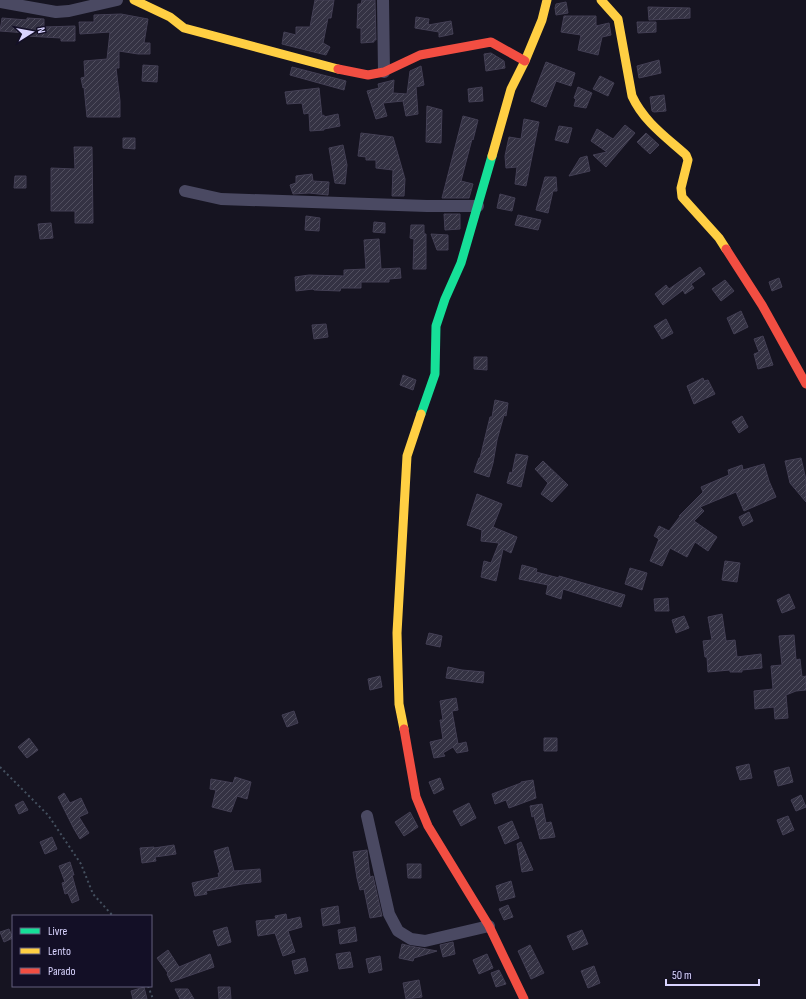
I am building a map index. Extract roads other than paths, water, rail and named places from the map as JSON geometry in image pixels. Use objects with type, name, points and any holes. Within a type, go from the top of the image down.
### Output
[{"type":"street","points":[[0,2],[56,12],[68,11],[93,3],[117,0]]},
{"type":"street","points":[[134,0],[170,18],[184,28],[353,73],[368,75],[384,72],[420,55],[491,42],[525,61]]},
{"type":"street","points":[[383,0],[384,72]]},
{"type":"street","points":[[524,999],[489,926],[428,826],[416,797],[398,704],[399,676],[397,633],[407,456],[435,374],[436,326],[445,299],[461,263],[512,89],[542,20],[547,0]]},
{"type":"street","points":[[601,0],[618,19],[635,105],[653,128],[686,155],[688,160],[681,188],[682,197],[719,238],[762,305],[806,384]]},
{"type":"street","points":[[184,191],[221,199],[427,206],[478,206]]},
{"type":"street","points":[[368,816],[389,914],[398,931],[411,939],[425,941],[489,926]]}]
